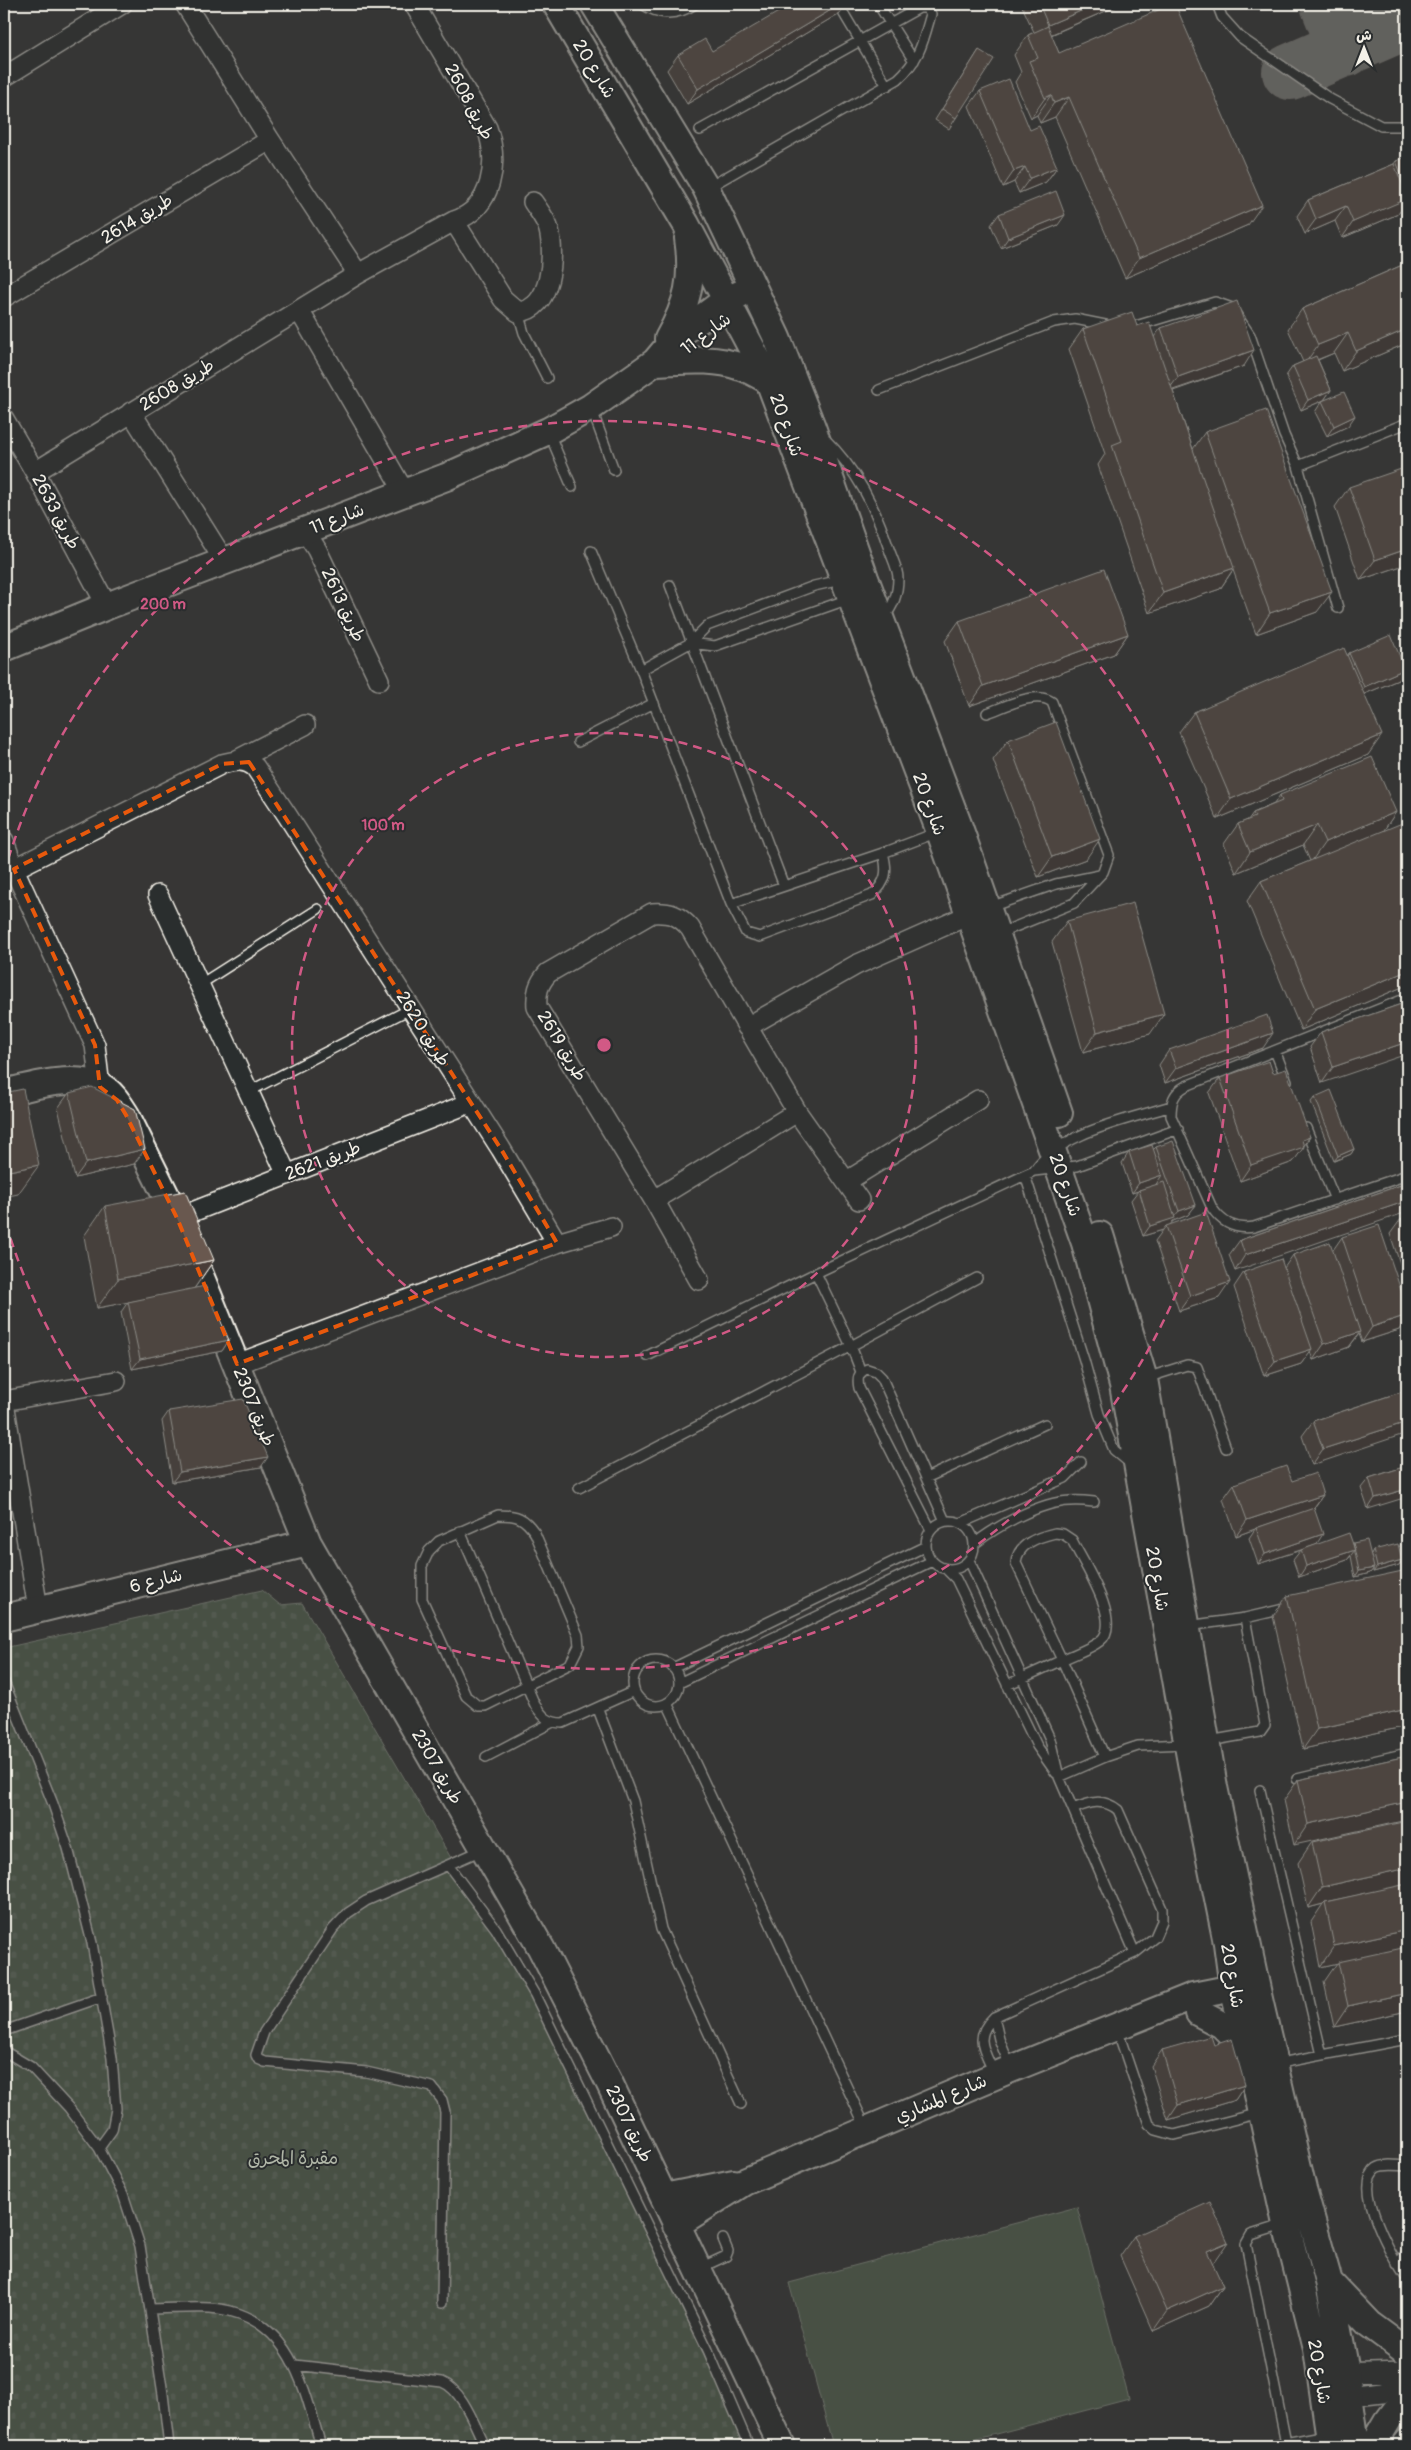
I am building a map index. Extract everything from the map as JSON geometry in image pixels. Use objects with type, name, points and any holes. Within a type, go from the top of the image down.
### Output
[{"type":"main road","name":"شارع 20","points":[[556,4],[686,224],[742,296],[812,427],[853,586],[882,620],[949,828],[1065,1156],[1104,1246],[1144,1379],[1186,1626],[1197,1743],[1227,1944],[1275,2064],[1303,2190],[1329,2282],[1335,2385],[1349,2443]]},
{"type":"main road","name":"شارع 20","points":[[594,4],[706,188],[770,381],[949,828]]},
{"type":"main road","points":[[686,224],[692,262],[688,296],[682,312],[656,362],[702,360],[722,362],[742,367],[770,381]]},
{"type":"main road","name":"شارع 11","points":[[4,648],[107,606],[446,478],[548,430],[591,407],[656,362],[680,355],[742,296]]},
{"type":"main road","points":[[4,1093],[76,1081],[100,1087]]},
{"type":"main road","name":"طريق 2307","points":[[100,1087],[117,1100],[126,1115],[177,1218],[308,1543],[541,1948],[664,2197],[782,2446]]},
{"type":"main road","name":"شارع 20","points":[[1065,1156],[1085,1243],[1123,1385],[1138,1470],[1197,1743],[1246,1994],[1249,2053],[1286,2224],[1317,2349],[1335,2385]]},
{"type":"main road","name":"شارع 6","points":[[4,1618],[308,1543]]},
{"type":"main road","points":[[1227,1944],[1196,2004],[1232,2033],[1249,2053]]},
{"type":"main road","name":"شارع المشاري","points":[[676,2225],[744,2182],[1003,2072],[1127,2023],[1196,2004],[1246,1994]]},
{"type":"main road","name":"شارع المشاري","points":[[664,2197],[744,2182]]},
{"type":"main road","points":[[1329,2282],[1369,2324],[1407,2352]]},
{"type":"main road","points":[[1349,2443],[1379,2435],[1395,2410],[1407,2398]]},
{"type":"street","points":[[4,77],[122,4]]},
{"type":"street","points":[[185,4],[270,140],[358,274]]},
{"type":"street","name":"طريق 2608","points":[[35,472],[358,274],[454,221],[466,217],[484,196],[494,170],[492,141],[487,128],[414,4]]},
{"type":"street","name":"طريق 2614","points":[[4,298],[270,140]]},
{"type":"street","points":[[454,221],[503,299],[518,312],[526,312],[536,305],[545,288],[551,262],[548,227],[533,202]]},
{"type":"street","points":[[300,310],[405,493]]},
{"type":"street","name":"طريق 2608","points":[[131,412],[225,562]]},
{"type":"street","name":"طريق 2633","points":[[4,419],[35,472],[107,606]]},
{"type":"street","name":"طريق 2613","points":[[305,531],[317,550],[379,680]]},
{"type":"street","points":[[14,869],[222,764],[238,760],[305,724]]},
{"type":"street","name":"طريق 2620","points":[[238,760],[249,762],[255,767],[287,815],[501,1149],[557,1243]]},
{"type":"street","points":[[4,841],[14,869],[95,1045],[100,1087]]},
{"type":"street","points":[[158,895],[287,1175]]},
{"type":"street","points":[[747,1027],[856,965],[978,910]]},
{"type":"street","name":"طريق 2619","points":[[699,1280],[654,1200],[537,1007],[536,995],[540,983],[548,973],[652,913],[667,912],[681,918],[690,928],[797,1112],[859,1200]]},
{"type":"street","points":[[847,1181],[978,1100]]},
{"type":"street","name":"طريق 2621","points":[[177,1218],[470,1103]]},
{"type":"street","points":[[654,1200],[797,1112]]},
{"type":"street","points":[[237,1364],[557,1243],[611,1227]]},
{"type":"street","points":[[38,1609],[4,1402],[116,1381]]},
{"type":"street","points":[[1335,2385],[1407,2371]]},
{"type":"street","points":[[1335,2385],[1382,2392],[1407,2384]]},
{"type":"street","points":[[1401,2446],[1407,2439]]},
{"type":"lane","points":[[642,4],[651,10],[666,14],[682,12],[695,4]]},
{"type":"lane","points":[[838,4],[887,86]]},
{"type":"lane","points":[[878,4],[914,61]]},
{"type":"lane","points":[[1217,4],[1222,17],[1240,37],[1330,99],[1381,126],[1407,126]]},
{"type":"lane","points":[[700,130],[919,8],[926,8],[929,11],[930,14],[922,49],[898,79],[706,188]]},
{"type":"lane","points":[[879,390],[1054,322],[1075,319],[1108,326],[1128,327],[1215,302],[1221,302],[1232,308],[1250,335],[1284,435],[1298,466],[1338,608]]},
{"type":"lane","points":[[518,312],[524,333],[547,378]]},
{"type":"lane","points":[[591,407],[614,470]]},
{"type":"lane","points":[[1298,466],[1407,423]]},
{"type":"lane","points":[[812,427],[836,449],[859,478],[881,526],[898,576],[892,609],[882,620]]},
{"type":"lane","points":[[548,430],[572,487]]},
{"type":"lane","points":[[591,551],[654,703],[730,904],[746,932],[760,937],[872,895],[882,887],[886,876],[887,868],[884,853]]},
{"type":"lane","points":[[670,585],[690,643],[784,886]]},
{"type":"lane","points":[[641,670],[690,643],[707,626],[814,586],[853,586]]},
{"type":"lane","points":[[690,643],[715,646],[853,586]]},
{"type":"lane","points":[[987,713],[1036,697],[1046,698],[1056,707],[1108,849],[1108,862],[1100,875],[1071,905],[988,938]]},
{"type":"lane","points":[[578,742],[654,703]]},
{"type":"lane","points":[[730,904],[884,853],[949,828]]},
{"type":"lane","points":[[978,910],[1056,884],[1100,875]]},
{"type":"lane","points":[[199,985],[318,909]]},
{"type":"lane","points":[[1407,998],[1186,1086],[1176,1093],[1171,1106],[1171,1116],[1212,1208],[1216,1215],[1230,1225],[1246,1228],[1254,1226],[1407,1175]]},
{"type":"lane","points":[[248,1092],[410,1009]]},
{"type":"lane","points":[[1275,1051],[1289,1086]]},
{"type":"lane","points":[[647,1356],[816,1273],[1171,1106]]},
{"type":"lane","points":[[1303,1121],[1334,1200]]},
{"type":"lane","points":[[1034,1171],[1044,1157],[1065,1156],[1178,1129]]},
{"type":"lane","points":[[1025,1175],[1084,1360],[1099,1414],[1114,1450],[1138,1470]]},
{"type":"lane","points":[[816,1273],[851,1346],[861,1372]]},
{"type":"lane","points":[[578,1488],[977,1278]]},
{"type":"lane","points":[[1144,1379],[1187,1365],[1196,1367],[1226,1448]]},
{"type":"lane","points":[[944,1521],[882,1378],[876,1372],[867,1369],[861,1372],[857,1379],[859,1388],[930,1530],[926,1546],[932,1561],[946,1569],[956,1579],[1037,1746],[1059,1777]]},
{"type":"lane","points":[[926,1478],[1046,1424]]},
{"type":"lane","points":[[930,1530],[944,1521],[961,1523],[1065,1478],[1081,1462]]},
{"type":"lane","points":[[974,1544],[988,1533],[1035,1510],[1070,1500],[1094,1502]]},
{"type":"lane","points":[[498,1515],[513,1515],[528,1521],[535,1533],[578,1635],[578,1646],[570,1664],[526,1686],[485,1706],[478,1706],[471,1702],[422,1599],[422,1566],[429,1551],[439,1541],[498,1515]]},
{"type":"lane","points":[[961,1523],[972,1536],[974,1544],[969,1560],[1050,1739],[1059,1777],[1135,1953]]},
{"type":"lane","points":[[460,1531],[526,1686],[542,1716],[552,1723]]},
{"type":"lane","points":[[1008,1685],[1024,1678],[1062,1660],[1101,1641],[1108,1629],[1108,1618],[1104,1604],[1072,1540],[1063,1534],[1055,1533],[1022,1546],[1016,1554],[1016,1563],[1062,1660],[1105,1757]]},
{"type":"lane","points":[[673,1668],[926,1546]]},
{"type":"lane","points":[[946,1569],[955,1568],[969,1560]]},
{"type":"lane","points":[[678,1683],[932,1561]]},
{"type":"lane","points":[[1186,1626],[1244,1618],[1302,1605]]},
{"type":"lane","points":[[1059,1777],[1105,1757],[1138,1746],[1197,1743],[1260,1732],[1264,1728],[1244,1618]]},
{"type":"lane","points":[[660,1660],[673,1668],[678,1683],[677,1691],[667,1703],[652,1706],[638,1698],[634,1691],[634,1675],[644,1663],[660,1660]]},
{"type":"lane","points":[[4,1682],[53,1804],[68,1848],[89,1927],[112,2058],[116,2109],[112,2130],[98,2148]]},
{"type":"lane","points":[[486,1757],[552,1723],[563,1723],[634,1691]]},
{"type":"lane","points":[[667,1703],[868,2130]]},
{"type":"lane","points":[[598,1708],[633,1801],[661,1929],[741,2104]]},
{"type":"lane","points":[[1297,1779],[1407,1753]]},
{"type":"lane","points":[[1260,1790],[1322,2055]]},
{"type":"lane","points":[[1003,2072],[982,2046],[984,2026],[994,2017],[1135,1953],[1155,1936],[1162,1921],[1162,1909],[1118,1810],[1110,1803],[1099,1802],[1091,1802],[1073,1809]]},
{"type":"lane","points":[[442,2303],[445,2112],[440,2094],[432,2087],[399,2078],[366,2072],[264,2062],[258,2059],[256,2055],[264,2032],[340,1920],[366,1901],[484,1849]]},
{"type":"lane","points":[[448,1865],[496,1929],[535,1995],[708,2350],[749,2446]]},
{"type":"lane","points":[[4,2031],[102,1997]]},
{"type":"lane","points":[[994,2017],[1003,2072]]},
{"type":"lane","points":[[1127,2023],[1149,2124],[1156,2130],[1174,2135],[1262,2112]]},
{"type":"lane","points":[[1275,2064],[1407,2038]]},
{"type":"lane","points":[[4,2051],[26,2064],[51,2087],[74,2114],[98,2148],[119,2186],[133,2220],[140,2246],[163,2394],[168,2446]]},
{"type":"lane","points":[[1407,2166],[1388,2165],[1379,2167],[1372,2173],[1368,2181],[1368,2190],[1379,2228],[1397,2264],[1407,2279]]},
{"type":"lane","points":[[1286,2224],[1256,2232],[1251,2235],[1246,2244],[1286,2443]]},
{"type":"lane","points":[[697,2269],[726,2256],[728,2251],[723,2239]]},
{"type":"lane","points":[[1397,2264],[1407,2253]]},
{"type":"lane","points":[[150,2309],[214,2309],[245,2317],[269,2333],[295,2365],[321,2446]]},
{"type":"lane","points":[[295,2365],[442,2382],[450,2385],[458,2394],[485,2446]]},
{"type":"lane","points":[[1269,2446],[1286,2443],[1349,2443]]},
{"type":"highlighted area","points":[[249,762],[501,1149],[557,1243],[237,1364],[177,1218],[126,1115],[117,1100],[100,1087],[95,1045],[14,869],[222,764]]},
{"type":"green space","name":"مقبرة المحرق","points":[[262,1590],[280,1605],[302,1603],[545,2019],[747,2446],[4,2446],[4,1648]]},
{"type":"green space","points":[[1077,2207],[1129,2399],[950,2446],[833,2446],[789,2283]]},
{"type":"building","points":[[792,4],[841,4],[698,89],[678,55],[705,39],[712,51]]},
{"type":"building","points":[[1039,4],[1097,4],[1048,25]]},
{"type":"building","points":[[1175,4],[1262,205],[1139,258],[1069,97],[1054,103],[1051,95],[1045,98],[1029,61],[1038,58],[1028,35],[1048,26],[1059,53]]},
{"type":"building","points":[[979,50],[994,59],[956,118],[942,109]]},
{"type":"building","points":[[1009,79],[1030,130],[1039,126],[1057,167],[1030,178],[1025,167],[1014,171],[980,91]]},
{"type":"building","points":[[1406,157],[1407,159],[1407,189],[1396,161]]},
{"type":"building","points":[[1394,164],[1407,199],[1353,222],[1346,206],[1316,219],[1308,200]]},
{"type":"building","points":[[1056,191],[1065,215],[1008,238],[999,214]]},
{"type":"building","points":[[1407,263],[1407,329],[1356,351],[1348,333],[1318,345],[1302,309]]},
{"type":"building","points":[[1237,301],[1254,350],[1178,377],[1161,328]]},
{"type":"building","points":[[1132,312],[1137,326],[1149,322],[1234,568],[1163,593],[1112,445],[1122,441],[1083,329]]},
{"type":"building","points":[[1316,356],[1331,390],[1308,400],[1293,366]]},
{"type":"building","points":[[1344,392],[1355,416],[1334,426],[1322,401]]},
{"type":"building","points":[[1266,410],[1332,592],[1270,613],[1205,432]]},
{"type":"building","points":[[1407,467],[1407,549],[1375,560],[1349,487]]},
{"type":"building","points":[[1104,569],[1128,634],[983,686],[959,621]]},
{"type":"building","points":[[1391,635],[1405,669],[1364,687],[1349,653]]},
{"type":"building","points":[[1344,648],[1382,735],[1231,799],[1194,712]]},
{"type":"building","points":[[1056,722],[1100,839],[1052,857],[1008,740]]},
{"type":"building","points":[[1372,757],[1396,812],[1325,842],[1317,825],[1250,852],[1238,824],[1255,817],[1253,813],[1282,801],[1280,795]]},
{"type":"building","points":[[1407,821],[1407,971],[1315,1009],[1261,881]]},
{"type":"building","points":[[1133,903],[1164,1014],[1097,1032],[1067,921]]},
{"type":"building","points":[[1407,1002],[1407,1042],[1333,1067],[1321,1032]]},
{"type":"building","points":[[1267,1015],[1273,1033],[1176,1068],[1169,1050]]},
{"type":"building","points":[[1269,1061],[1273,1073],[1286,1069],[1310,1137],[1302,1140],[1304,1147],[1251,1165],[1220,1078]]},
{"type":"building","points":[[92,1087],[135,1109],[145,1149],[86,1163],[69,1093]]},
{"type":"building","points":[[23,1089],[39,1165],[4,1172],[4,1093]]},
{"type":"building","points":[[1331,1090],[1354,1149],[1338,1156],[1315,1097]]},
{"type":"building","points":[[1173,1141],[1196,1205],[1179,1211],[1156,1147]]},
{"type":"building","points":[[1152,1145],[1162,1175],[1139,1183],[1129,1152]]},
{"type":"building","points":[[1164,1182],[1175,1218],[1150,1226],[1139,1190]]},
{"type":"building","points":[[1407,1183],[1407,1201],[1245,1255],[1240,1240]]},
{"type":"building","points":[[185,1191],[214,1260],[118,1279],[105,1206]]},
{"type":"building","points":[[1206,1212],[1230,1282],[1190,1296],[1166,1226]]},
{"type":"building","points":[[1407,1217],[1407,1237],[1401,1219]]},
{"type":"building","points":[[1379,1225],[1407,1308],[1407,1315],[1372,1327],[1342,1237]]},
{"type":"building","points":[[1330,1242],[1360,1332],[1324,1344],[1293,1255]]},
{"type":"building","points":[[1281,1259],[1312,1349],[1275,1361],[1244,1272]]},
{"type":"building","points":[[205,1286],[229,1340],[140,1359],[128,1302]]},
{"type":"building","points":[[1407,1390],[1407,1422],[1323,1449],[1313,1421]]},
{"type":"building","points":[[243,1399],[268,1457],[180,1472],[169,1411]]},
{"type":"building","points":[[1286,1466],[1292,1481],[1316,1473],[1323,1495],[1247,1520],[1234,1484]]},
{"type":"building","points":[[1407,1466],[1407,1489],[1375,1498],[1369,1478]]},
{"type":"building","points":[[1314,1508],[1323,1534],[1265,1554],[1256,1528]]},
{"type":"building","points":[[1349,1533],[1355,1550],[1306,1566],[1301,1550]]},
{"type":"building","points":[[1367,1540],[1374,1568],[1359,1571],[1353,1543]]},
{"type":"building","points":[[1407,1542],[1407,1559],[1406,1560],[1402,1543]]},
{"type":"building","points":[[1398,1544],[1402,1560],[1377,1567],[1373,1550]]},
{"type":"building","points":[[1407,1570],[1407,1709],[1317,1729],[1287,1596]]},
{"type":"building","points":[[1407,1756],[1407,1802],[1308,1824],[1298,1780]]},
{"type":"building","points":[[1407,1821],[1407,1868],[1322,1887],[1312,1842]]},
{"type":"building","points":[[1407,1884],[1407,1930],[1334,1946],[1325,1902]]},
{"type":"building","points":[[1407,1947],[1407,1993],[1348,2006],[1338,1962]]},
{"type":"building","points":[[1211,2036],[1214,2045],[1232,2039],[1245,2085],[1178,2105],[1162,2050]]},
{"type":"building","points":[[1210,2202],[1228,2242],[1207,2251],[1223,2286],[1167,2311],[1134,2236]]},
{"type":"building","points":[[1281,2444],[1281,2446],[1260,2446]]},
{"type":"taxiway","points":[[1328,4],[1346,49]]},
{"type":"taxiway","points":[[1290,72],[1407,21]]}]
